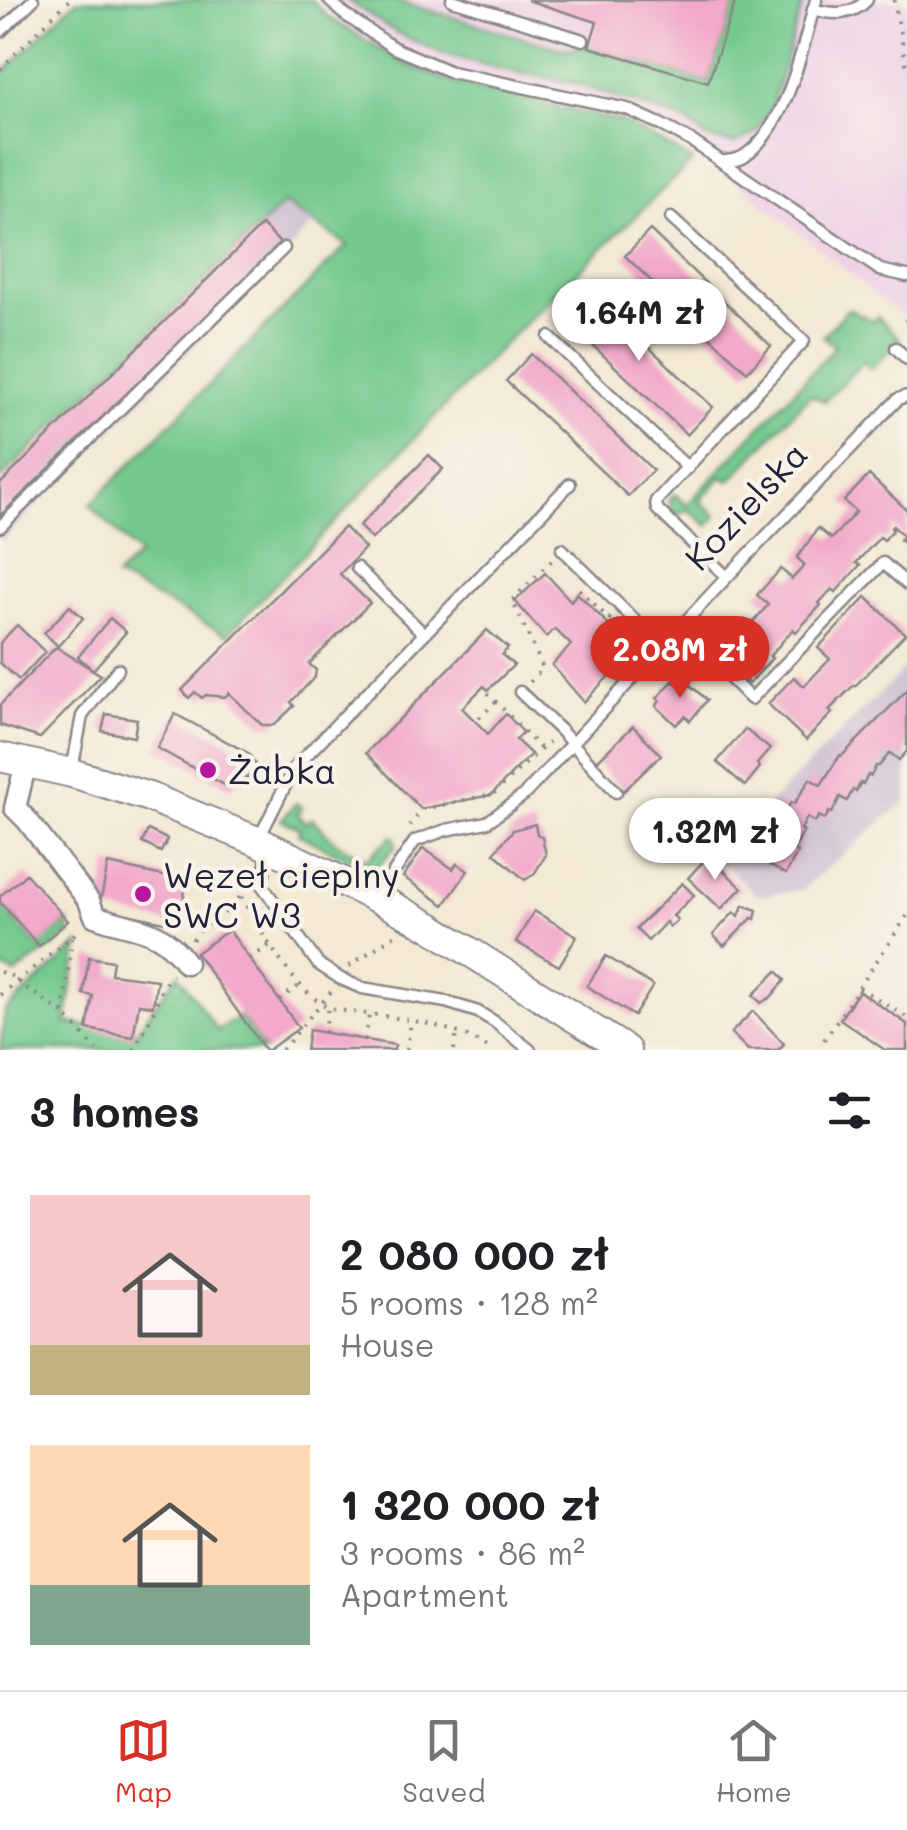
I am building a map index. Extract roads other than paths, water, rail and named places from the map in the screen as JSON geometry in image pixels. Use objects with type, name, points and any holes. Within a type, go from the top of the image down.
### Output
[{"type":"street","points":[[178,970],[174,946],[155,933],[96,916],[28,820],[8,806],[13,760],[149,797],[377,898],[474,953],[626,1050]]},
{"type":"lane","points":[[0,32],[33,0]]},
{"type":"lane","points":[[330,0],[394,48],[451,72],[627,110],[660,124],[880,270],[907,276]]},
{"type":"lane","points":[[452,0],[583,40]]},
{"type":"lane","points":[[722,162],[742,158],[778,117],[815,5],[830,14],[848,12],[867,0]]},
{"type":"lane","points":[[671,218],[804,340],[656,501],[657,509],[727,577]]},
{"type":"lane","points":[[0,527],[284,248]]},
{"type":"lane","points":[[549,337],[688,468]]},
{"type":"lane","points":[[896,348],[907,359]]},
{"type":"lane","name":"Kozielska","points":[[377,898],[415,841],[487,822],[524,795],[727,577],[898,399],[907,396]]},
{"type":"lane","points":[[530,1050],[478,1012],[446,1002],[362,988],[318,964],[262,885],[257,847],[294,768],[570,484]]},
{"type":"lane","points":[[562,549],[662,648]]},
{"type":"lane","points":[[680,628],[751,699],[883,563],[907,584]]},
{"type":"lane","points":[[357,568],[424,634]]},
{"type":"lane","points":[[72,773],[82,716],[118,669]]},
{"type":"lane","points":[[520,692],[616,792]]},
{"type":"place","name":"Żabka","points":[[208,770]]},
{"type":"place","name":"Węzeł cieplny SWC W3","points":[[143,894]]}]
